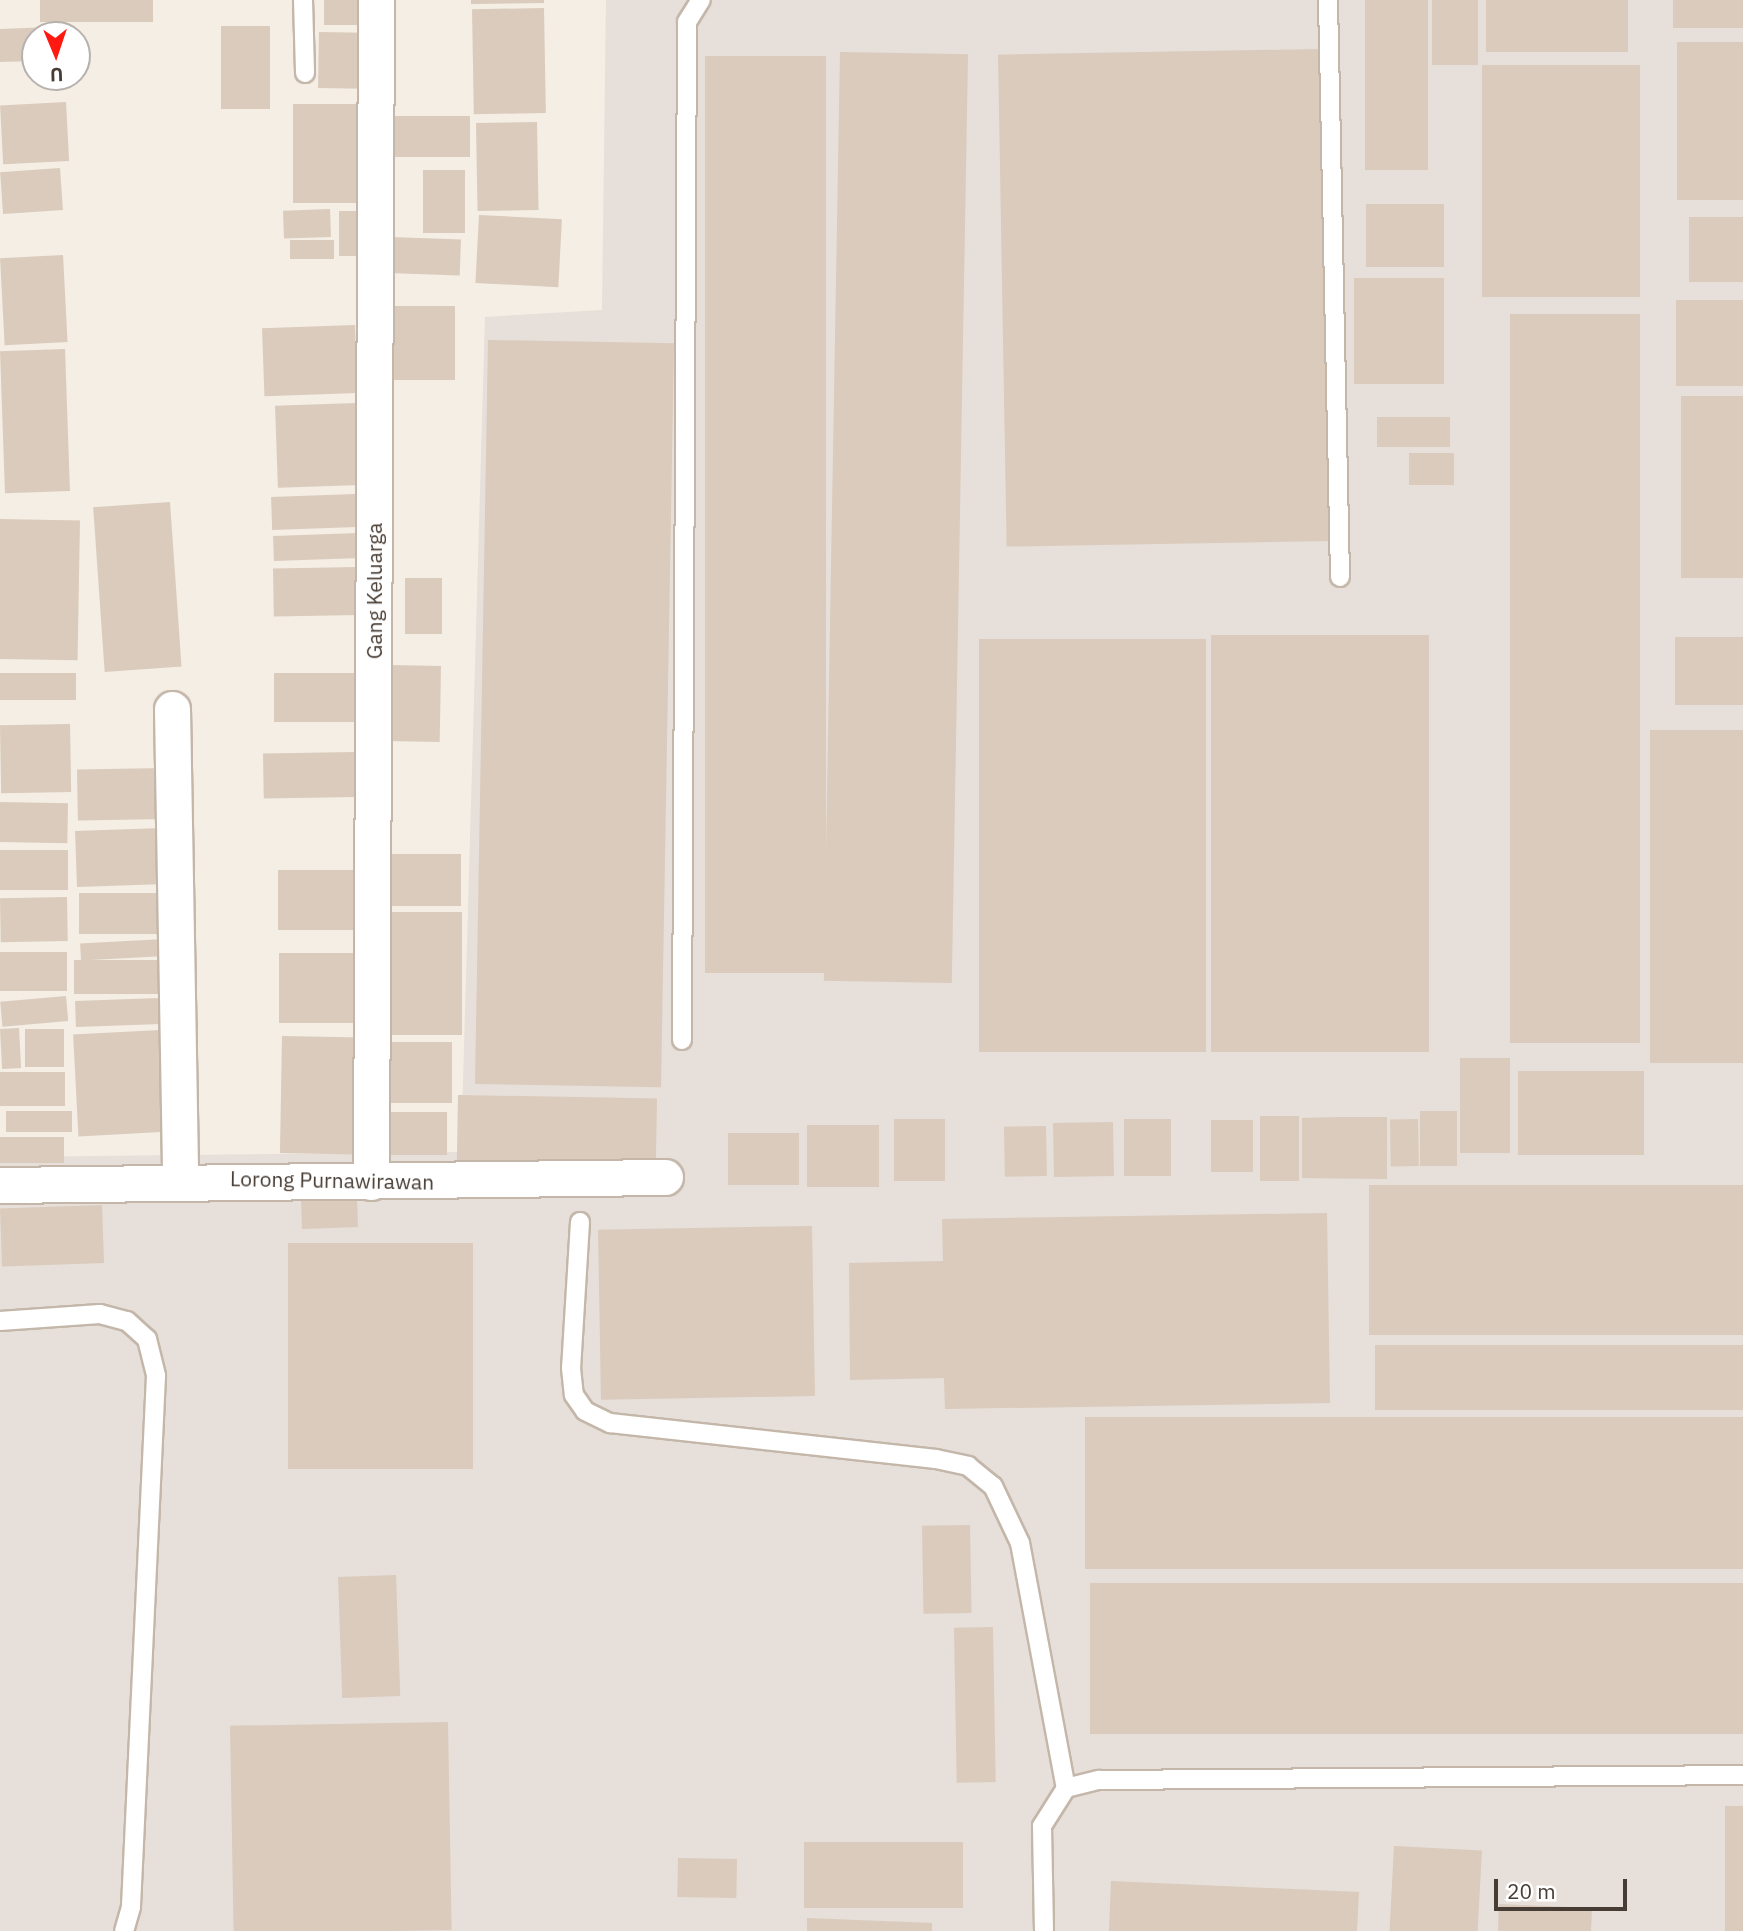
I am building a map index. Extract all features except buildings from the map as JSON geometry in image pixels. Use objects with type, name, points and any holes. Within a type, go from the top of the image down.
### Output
[{"type":"street","name":"Gang Keluarga","points":[[371,1182],[376,0]]},
{"type":"street","points":[[172,709],[180,1178]]},
{"type":"street","name":"Lorong Purnawirawan","points":[[0,1185],[180,1178],[371,1182],[665,1177]]},
{"type":"lane","points":[[303,0],[305,73]]},
{"type":"lane","points":[[681,1040],[687,22],[701,0]]},
{"type":"lane","points":[[1328,0],[1340,577]]},
{"type":"lane","points":[[580,1222],[571,1368],[574,1395],[585,1411],[610,1423],[936,1459],[968,1466],[993,1486],[1020,1543],[1066,1788],[1042,1826],[1044,1931]]},
{"type":"lane","points":[[0,1321],[100,1314],[127,1321],[146,1339],[156,1376],[131,1908],[124,1931]]},
{"type":"lane","points":[[1066,1788],[1136,1778],[1743,1775]]},
{"type":"shaded area","points":[[606,0],[1743,0],[1743,1931],[0,1931],[0,1157],[461,1152],[485,317],[602,310]]}]
